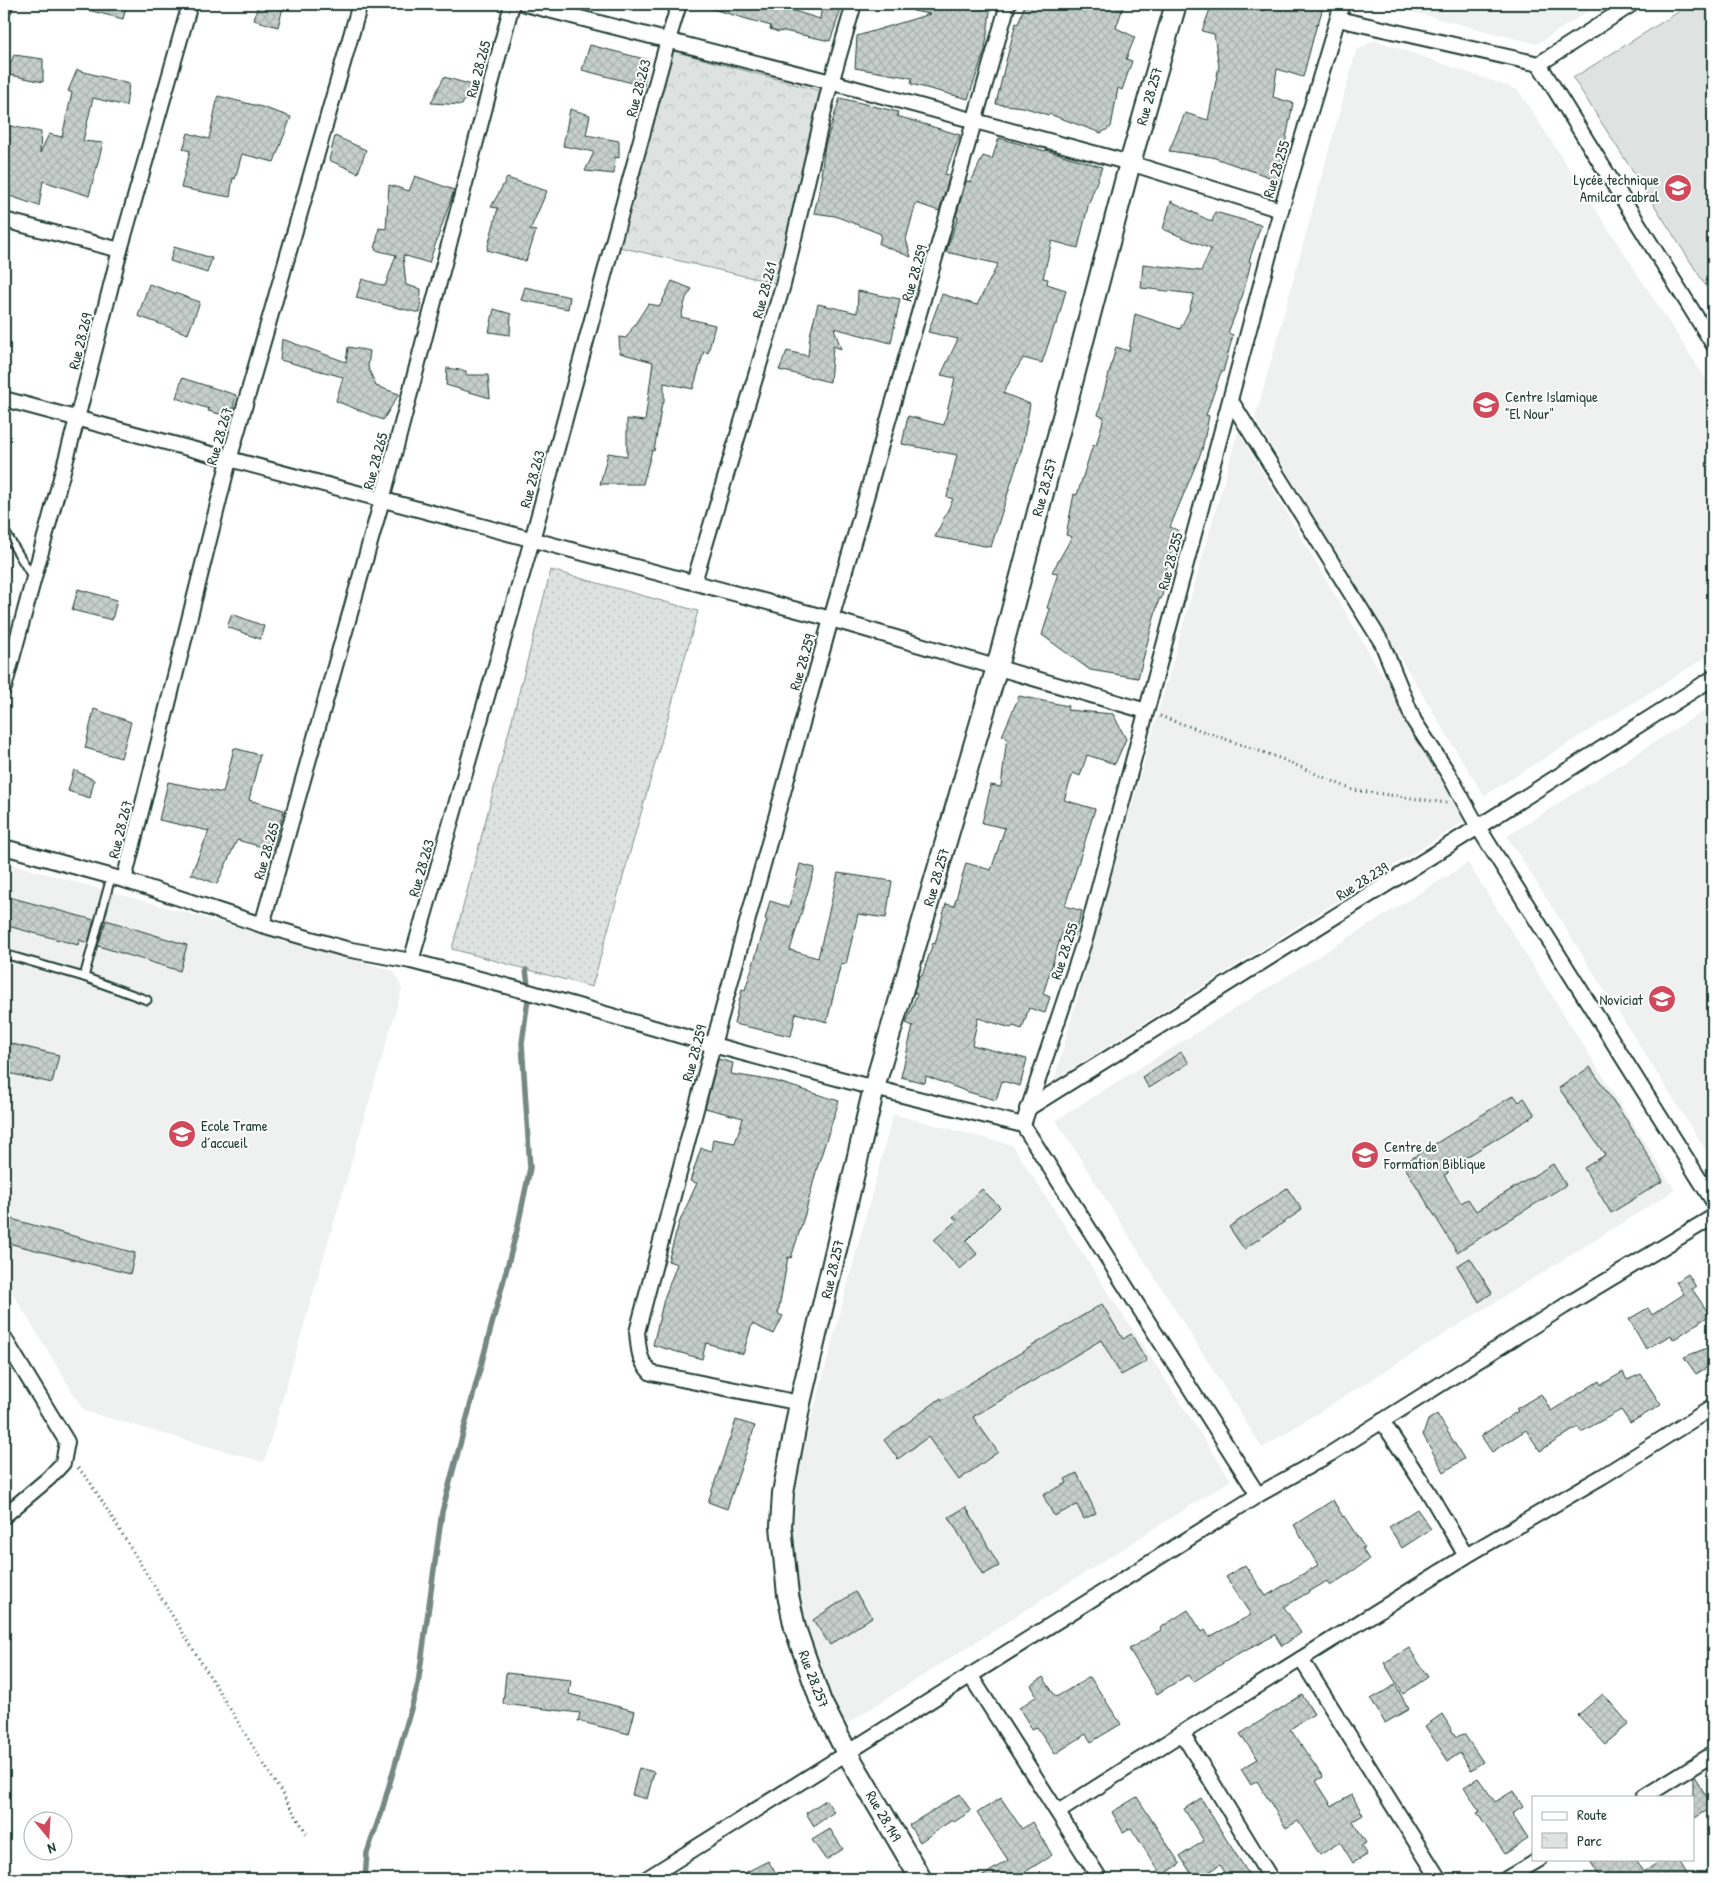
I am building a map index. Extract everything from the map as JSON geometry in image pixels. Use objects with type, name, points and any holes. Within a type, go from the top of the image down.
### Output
[{"type":"street","points":[[4,8],[5,4]]},
{"type":"street","name":"Rue 28.269","points":[[4,688],[77,419],[120,250],[190,4]]},
{"type":"street","name":"Rue 28.267","points":[[118,878],[229,460],[360,4]]},
{"type":"street","name":"Rue 28.265","points":[[262,925],[382,500],[512,4]]},
{"type":"street","points":[[525,4],[831,82],[1130,163],[1281,210]]},
{"type":"street","name":"Rue 28.263","points":[[411,961],[532,540],[679,4]]},
{"type":"street","name":"Rue 28.261","points":[[694,582],[783,285],[831,82],[854,4]]},
{"type":"street","name":"Rue 28.259","points":[[800,1403],[651,1373],[642,1364],[637,1332],[712,1045],[831,619],[1008,4]]},
{"type":"street","name":"Rue 28.257","points":[[847,1753],[821,1702],[795,1628],[788,1595],[781,1526],[783,1493],[800,1403],[874,1088],[997,667],[1130,163],[1176,4]]},
{"type":"street","name":"Rue 28.255","points":[[1023,1124],[1086,936],[1281,210],[1342,4]]},
{"type":"street","points":[[1338,19],[1539,64],[1632,4]]},
{"type":"street","points":[[1539,64],[1713,344]]},
{"type":"street","points":[[4,220],[120,250]]},
{"type":"street","points":[[4,399],[831,619],[1146,711]]},
{"type":"street","points":[[1231,401],[1382,643],[1414,721],[1448,773],[1478,827],[1713,1201]]},
{"type":"street","name":"Rue 28.239","points":[[1027,1109],[1713,678]]},
{"type":"street","points":[[4,847],[118,878],[262,925],[346,949],[411,961],[530,992],[712,1045],[874,1088],[1023,1124],[1258,1495]]},
{"type":"street","points":[[646,1879],[1258,1495],[1330,1454],[1563,1307],[1713,1217]]},
{"type":"street","points":[[4,1338],[67,1442],[63,1463],[49,1478],[4,1516]]},
{"type":"street","points":[[1058,1812],[1182,1732],[1466,1556],[1603,1476],[1713,1407]]},
{"type":"street","points":[[1382,1422],[1429,1493],[1466,1556]]},
{"type":"street","points":[[1301,1659],[1438,1879]]},
{"type":"street","points":[[970,1675],[1100,1879]]},
{"type":"street","points":[[1182,1732],[1270,1879]]},
{"type":"street","name":"Rue 28.149","points":[[847,1753],[921,1879]]},
{"type":"street","points":[[1646,1796],[1713,1754]]},
{"type":"street","points":[[662,1879],[676,1860]]},
{"type":"street","points":[[1506,1879],[1538,1860]]},
{"type":"lane","points":[[4,530],[34,578]]},
{"type":"lane","points":[[84,977],[118,878]]},
{"type":"lane","points":[[4,954],[84,977],[147,1000]]},
{"type":"path","points":[[1146,711],[1282,759],[1353,790],[1466,806]]},
{"type":"path","points":[[65,1455],[90,1482],[306,1834]]},
{"type":"shaded area","points":[[1381,4],[1600,4],[1537,44]]},
{"type":"shaded area","name":"Centre Islamique \"El Nour\"","points":[[1375,40],[1518,90],[1713,390],[1713,653],[1484,796],[1255,419],[1356,51]]},
{"type":"shaded area","points":[[1238,431],[1468,819],[1054,1080]]},
{"type":"shaded area","name":"Noviciat","points":[[1713,705],[1713,1162],[1507,836]]},
{"type":"shaded area","name":"Ecole Trame d´accueil","points":[[4,862],[394,971],[402,989],[264,1462],[84,1411],[4,1279]]},
{"type":"shaded area","name":"Centre de Formation Biblique","points":[[1468,863],[1675,1190],[1262,1448],[1056,1120]]},
{"type":"shaded area","points":[[893,1114],[1012,1145],[1231,1480],[845,1725],[819,1677],[806,1636],[796,1592],[789,1545],[802,1455]]},
{"type":"green space","name":"Lycée technique Amilcar cabral","points":[[1691,4],[1713,4],[1713,297],[1573,78]]},
{"type":"green space","points":[[673,51],[828,93],[783,285],[611,245]]},
{"type":"green space","points":[[551,570],[698,611],[592,987],[452,949]]},
{"type":"building","points":[[85,4],[127,4],[123,19],[84,9]]},
{"type":"building","points":[[258,4],[284,4],[278,27],[254,20]]},
{"type":"building","points":[[709,4],[772,4],[820,19],[822,4],[843,4],[830,41],[784,31],[778,32],[770,29],[771,26],[709,8]]},
{"type":"building","points":[[914,4],[991,4],[985,50],[968,99],[911,84],[912,78],[855,68],[857,36],[930,14],[913,11]]},
{"type":"building","points":[[1025,4],[1124,4],[1116,28],[1135,37],[1126,59],[1132,61],[1122,90],[1118,88],[1111,127],[1101,133],[1049,114],[1023,107],[996,104],[1016,23],[1018,24]]},
{"type":"building","points":[[1212,4],[1234,4],[1265,11],[1268,4],[1324,4],[1303,77],[1277,69],[1273,97],[1293,103],[1278,180],[1212,157],[1169,151],[1185,113],[1208,120],[1219,66],[1214,34],[1202,31]]},
{"type":"building","points":[[590,45],[648,60],[644,86],[582,70]]},
{"type":"building","points":[[14,55],[43,59],[43,82],[6,74]]},
{"type":"building","points":[[77,70],[129,84],[126,106],[93,98],[83,141],[103,143],[89,196],[43,181],[39,206],[4,194],[5,125],[41,132],[40,153],[49,134],[62,137],[72,93],[68,91]]},
{"type":"building","points":[[444,77],[472,85],[462,105],[431,103]]},
{"type":"building","points":[[218,96],[262,107],[291,117],[274,162],[242,154],[235,179],[233,178],[230,197],[181,188],[190,151],[183,149],[188,133],[209,139]]},
{"type":"building","points":[[840,98],[898,112],[897,116],[960,135],[945,174],[950,176],[939,211],[916,203],[906,239],[911,257],[879,244],[881,234],[835,216],[814,213],[823,175],[821,175],[825,145]]},
{"type":"building","points":[[570,109],[590,115],[586,135],[619,141],[619,158],[615,157],[614,174],[585,171],[594,152],[563,146]]},
{"type":"building","points":[[335,136],[366,150],[358,173],[329,160]]},
{"type":"building","points":[[999,138],[1102,167],[1088,206],[1078,248],[1052,241],[1043,278],[1048,279],[1047,284],[1066,290],[1057,324],[1055,324],[1042,363],[1023,358],[1003,393],[1030,404],[1022,448],[991,547],[935,537],[953,499],[947,497],[957,455],[902,444],[908,416],[944,425],[955,378],[941,375],[958,339],[928,332],[942,294],[977,305],[998,264],[946,252],[958,217],[956,216],[966,181],[971,182],[983,156],[992,159]]},
{"type":"building","points":[[415,176],[454,190],[429,263],[403,255],[406,285],[421,289],[420,313],[356,298],[362,279],[385,286],[396,255],[375,250],[379,228],[386,229],[389,185],[409,191]]},
{"type":"building","points":[[507,178],[547,191],[530,230],[536,231],[526,261],[487,250],[498,208],[491,207]]},
{"type":"building","points":[[1171,201],[1212,222],[1215,212],[1261,225],[1249,261],[1251,262],[1243,294],[1228,333],[1233,335],[1223,372],[1221,372],[1206,415],[1209,416],[1202,450],[1170,527],[1178,530],[1166,570],[1169,571],[1161,599],[1159,599],[1138,678],[1090,670],[1042,635],[1050,609],[1047,608],[1058,573],[1052,572],[1072,537],[1066,535],[1074,494],[1077,495],[1093,445],[1096,446],[1104,417],[1098,415],[1116,347],[1129,351],[1135,314],[1180,329],[1189,311],[1194,294],[1141,288],[1143,264],[1201,271],[1211,249],[1163,229]]},
{"type":"building","points":[[174,247],[212,258],[207,273],[170,261]]},
{"type":"building","points":[[672,281],[692,289],[686,298],[681,317],[715,325],[708,353],[704,351],[693,389],[664,383],[664,403],[662,403],[654,451],[652,450],[643,484],[600,484],[608,453],[627,456],[627,419],[645,421],[653,362],[620,353],[619,337],[626,338],[648,304],[660,306]]},
{"type":"building","points":[[149,284],[200,302],[188,334],[138,316]]},
{"type":"building","points":[[525,287],[570,297],[568,309],[521,300]]},
{"type":"building","points":[[858,291],[900,299],[891,343],[834,328],[841,349],[833,346],[830,382],[779,370],[787,351],[808,356],[810,335],[818,304],[857,313]]},
{"type":"building","points":[[494,309],[511,314],[510,335],[489,332]]},
{"type":"building","points":[[282,339],[346,362],[348,347],[370,351],[368,367],[376,386],[399,394],[383,420],[336,401],[343,377],[280,360]]},
{"type":"building","points":[[447,368],[466,371],[466,375],[488,375],[490,398],[446,385]]},
{"type":"building","points":[[182,378],[236,395],[231,417],[208,411],[209,409],[176,398]]},
{"type":"building","points":[[78,589],[117,600],[112,620],[72,610]]},
{"type":"building","points":[[232,614],[264,626],[260,639],[227,627]]},
{"type":"building","points":[[1019,696],[1068,706],[1067,710],[1113,714],[1126,739],[1115,764],[1087,755],[1080,776],[1073,773],[1064,800],[1095,809],[1065,906],[1082,911],[1074,936],[1062,933],[1043,994],[1050,997],[1045,1013],[1029,1008],[1022,1029],[1013,1026],[1011,1028],[978,1018],[972,1045],[1027,1059],[1020,1086],[1002,1081],[996,1100],[968,1092],[926,1076],[925,1083],[901,1077],[913,1026],[906,1023],[917,994],[914,993],[919,975],[922,976],[933,943],[935,944],[946,904],[954,906],[966,863],[991,870],[1005,828],[982,823],[991,785],[1001,787],[1007,737],[1002,736]]},
{"type":"building","points":[[94,709],[131,722],[121,758],[85,748]]},
{"type":"building","points":[[234,748],[260,755],[249,800],[284,810],[273,850],[237,840],[217,884],[191,874],[209,831],[159,820],[168,782],[223,793]]},
{"type":"building","points":[[74,770],[94,780],[90,798],[68,791]]},
{"type":"building","points":[[800,864],[815,868],[790,950],[818,958],[838,873],[892,881],[886,918],[858,914],[846,964],[841,963],[827,1022],[796,1013],[791,1036],[734,1024],[742,989],[745,990],[767,920],[765,919],[770,901],[789,907]]},
{"type":"building","points":[[9,897],[94,920],[88,943],[79,940],[78,945],[4,925],[4,916]]},
{"type":"building","points":[[106,920],[187,945],[180,971],[98,946]]},
{"type":"building","points":[[4,1042],[59,1055],[52,1083],[4,1072]]},
{"type":"building","points":[[1181,1052],[1189,1063],[1149,1088],[1142,1077]]},
{"type":"building","points":[[718,1059],[733,1063],[731,1074],[775,1081],[839,1101],[791,1258],[788,1257],[778,1314],[783,1316],[774,1334],[752,1324],[743,1354],[706,1343],[702,1359],[653,1345],[664,1299],[677,1264],[668,1261],[679,1223],[697,1183],[690,1181],[701,1148],[711,1151],[713,1139],[735,1143],[743,1118],[705,1108]]},
{"type":"building","points":[[1590,1067],[1629,1124],[1663,1181],[1611,1213],[1584,1168],[1605,1155],[1559,1088]]},
{"type":"building","points":[[1514,1095],[1519,1102],[1524,1098],[1535,1115],[1447,1169],[1448,1173],[1444,1175],[1461,1203],[1468,1199],[1476,1211],[1553,1164],[1566,1185],[1457,1252],[1403,1164]]},
{"type":"building","points":[[1287,1188],[1302,1210],[1244,1249],[1229,1227]]},
{"type":"building","points":[[982,1189],[1000,1207],[966,1241],[977,1254],[960,1269],[934,1240],[957,1220],[953,1217]]},
{"type":"building","points":[[4,1217],[135,1253],[130,1274],[4,1242]]},
{"type":"building","points":[[1470,1258],[1492,1293],[1479,1302],[1457,1266]]},
{"type":"building","points":[[1688,1274],[1696,1287],[1692,1289],[1710,1315],[1673,1340],[1671,1335],[1646,1349],[1629,1319],[1648,1308],[1652,1315],[1684,1294],[1676,1282]]},
{"type":"building","points":[[1102,1304],[1123,1339],[1131,1334],[1147,1361],[1121,1375],[1101,1340],[973,1417],[998,1452],[959,1480],[928,1437],[898,1459],[884,1440],[941,1398],[942,1400]]},
{"type":"building","points":[[1707,1348],[1713,1364],[1696,1374],[1684,1357]]},
{"type":"building","points":[[1623,1372],[1627,1380],[1641,1374],[1661,1405],[1630,1423],[1621,1410],[1581,1432],[1578,1427],[1540,1451],[1526,1430],[1492,1452],[1481,1436],[1518,1411],[1516,1409],[1541,1394],[1551,1411],[1599,1381],[1601,1385]]},
{"type":"building","points":[[1437,1414],[1464,1459],[1444,1472],[1423,1435],[1428,1420]]},
{"type":"building","points":[[736,1420],[755,1426],[727,1509],[708,1502]]},
{"type":"building","points":[[1077,1473],[1096,1513],[1084,1519],[1077,1505],[1054,1516],[1043,1495],[1067,1483],[1065,1479]]},
{"type":"building","points":[[1333,1500],[1364,1547],[1362,1548],[1369,1560],[1330,1586],[1327,1581],[1284,1607],[1301,1633],[1282,1646],[1275,1635],[1244,1650],[1193,1682],[1188,1675],[1157,1694],[1129,1649],[1161,1630],[1160,1628],[1188,1610],[1202,1632],[1205,1630],[1209,1637],[1251,1615],[1226,1577],[1245,1565],[1266,1596],[1318,1565],[1294,1525]]},
{"type":"building","points":[[966,1507],[999,1566],[983,1575],[949,1517]]},
{"type":"building","points":[[1417,1509],[1431,1529],[1402,1548],[1389,1527]]},
{"type":"building","points":[[855,1592],[872,1617],[830,1645],[813,1620]]},
{"type":"building","points":[[1409,1648],[1428,1677],[1403,1694],[1384,1663]]},
{"type":"building","points":[[506,1673],[571,1680],[569,1694],[635,1711],[629,1734],[578,1721],[580,1713],[503,1704]]},
{"type":"building","points":[[1043,1677],[1056,1697],[1090,1677],[1121,1724],[1091,1742],[1086,1734],[1055,1754],[1037,1727],[1032,1729],[1019,1708],[1037,1696],[1031,1685]]},
{"type":"building","points":[[1395,1685],[1409,1709],[1385,1723],[1371,1699]]},
{"type":"building","points":[[1603,1694],[1629,1724],[1605,1744],[1578,1715]]},
{"type":"building","points":[[1302,1695],[1314,1714],[1290,1729],[1323,1777],[1316,1781],[1332,1806],[1352,1795],[1363,1815],[1353,1821],[1366,1843],[1361,1846],[1367,1855],[1353,1863],[1340,1842],[1320,1855],[1298,1821],[1286,1828],[1257,1781],[1251,1785],[1241,1769],[1258,1759],[1240,1734]]},
{"type":"building","points":[[1442,1714],[1456,1737],[1464,1734],[1483,1762],[1471,1770],[1460,1753],[1448,1761],[1425,1726]]},
{"type":"building","points":[[639,1768],[654,1772],[647,1799],[632,1795]]},
{"type":"building","points":[[1693,1777],[1713,1807],[1694,1818],[1694,1796]]},
{"type":"building","points":[[1478,1778],[1495,1802],[1513,1791],[1523,1807],[1512,1814],[1528,1839],[1505,1854],[1477,1813],[1480,1812],[1464,1787]]},
{"type":"building","points":[[960,1794],[971,1811],[954,1822],[952,1820],[920,1842],[909,1825]]},
{"type":"building","points":[[1137,1797],[1180,1864],[1162,1876],[1131,1828],[1123,1832],[1112,1812]]},
{"type":"building","points":[[1001,1798],[1022,1829],[1032,1822],[1052,1855],[1014,1879],[978,1879],[1008,1860],[977,1813]]},
{"type":"building","points":[[1201,1798],[1252,1879],[1230,1879],[1220,1865],[1195,1879],[1180,1856],[1204,1841],[1184,1809]]},
{"type":"building","points":[[826,1800],[834,1812],[814,1826],[806,1813]]},
{"type":"building","points":[[830,1829],[843,1849],[826,1860],[812,1840]]},
{"type":"building","points":[[1590,1860],[1637,1860],[1644,1872],[1662,1860],[1679,1860],[1690,1879],[1601,1879]]},
{"type":"building","points":[[768,1861],[780,1879],[733,1879]]},
{"type":"waterway","points":[[365,1879],[367,1853],[383,1807],[418,1684],[442,1512],[517,1230],[530,1168],[522,1043],[529,992],[526,970]]},
{"type":"place","name":"Lycée technique Amilcar cabral","points":[[1678,188]]},
{"type":"place","name":"Centre Islamique \"El Nour\"","points":[[1486,405]]},
{"type":"place","name":"Noviciat","points":[[1662,999]]},
{"type":"place","name":"Ecole Trame d´accueil","points":[[182,1134]]},
{"type":"place","name":"Centre de Formation Biblique","points":[[1365,1155]]}]
